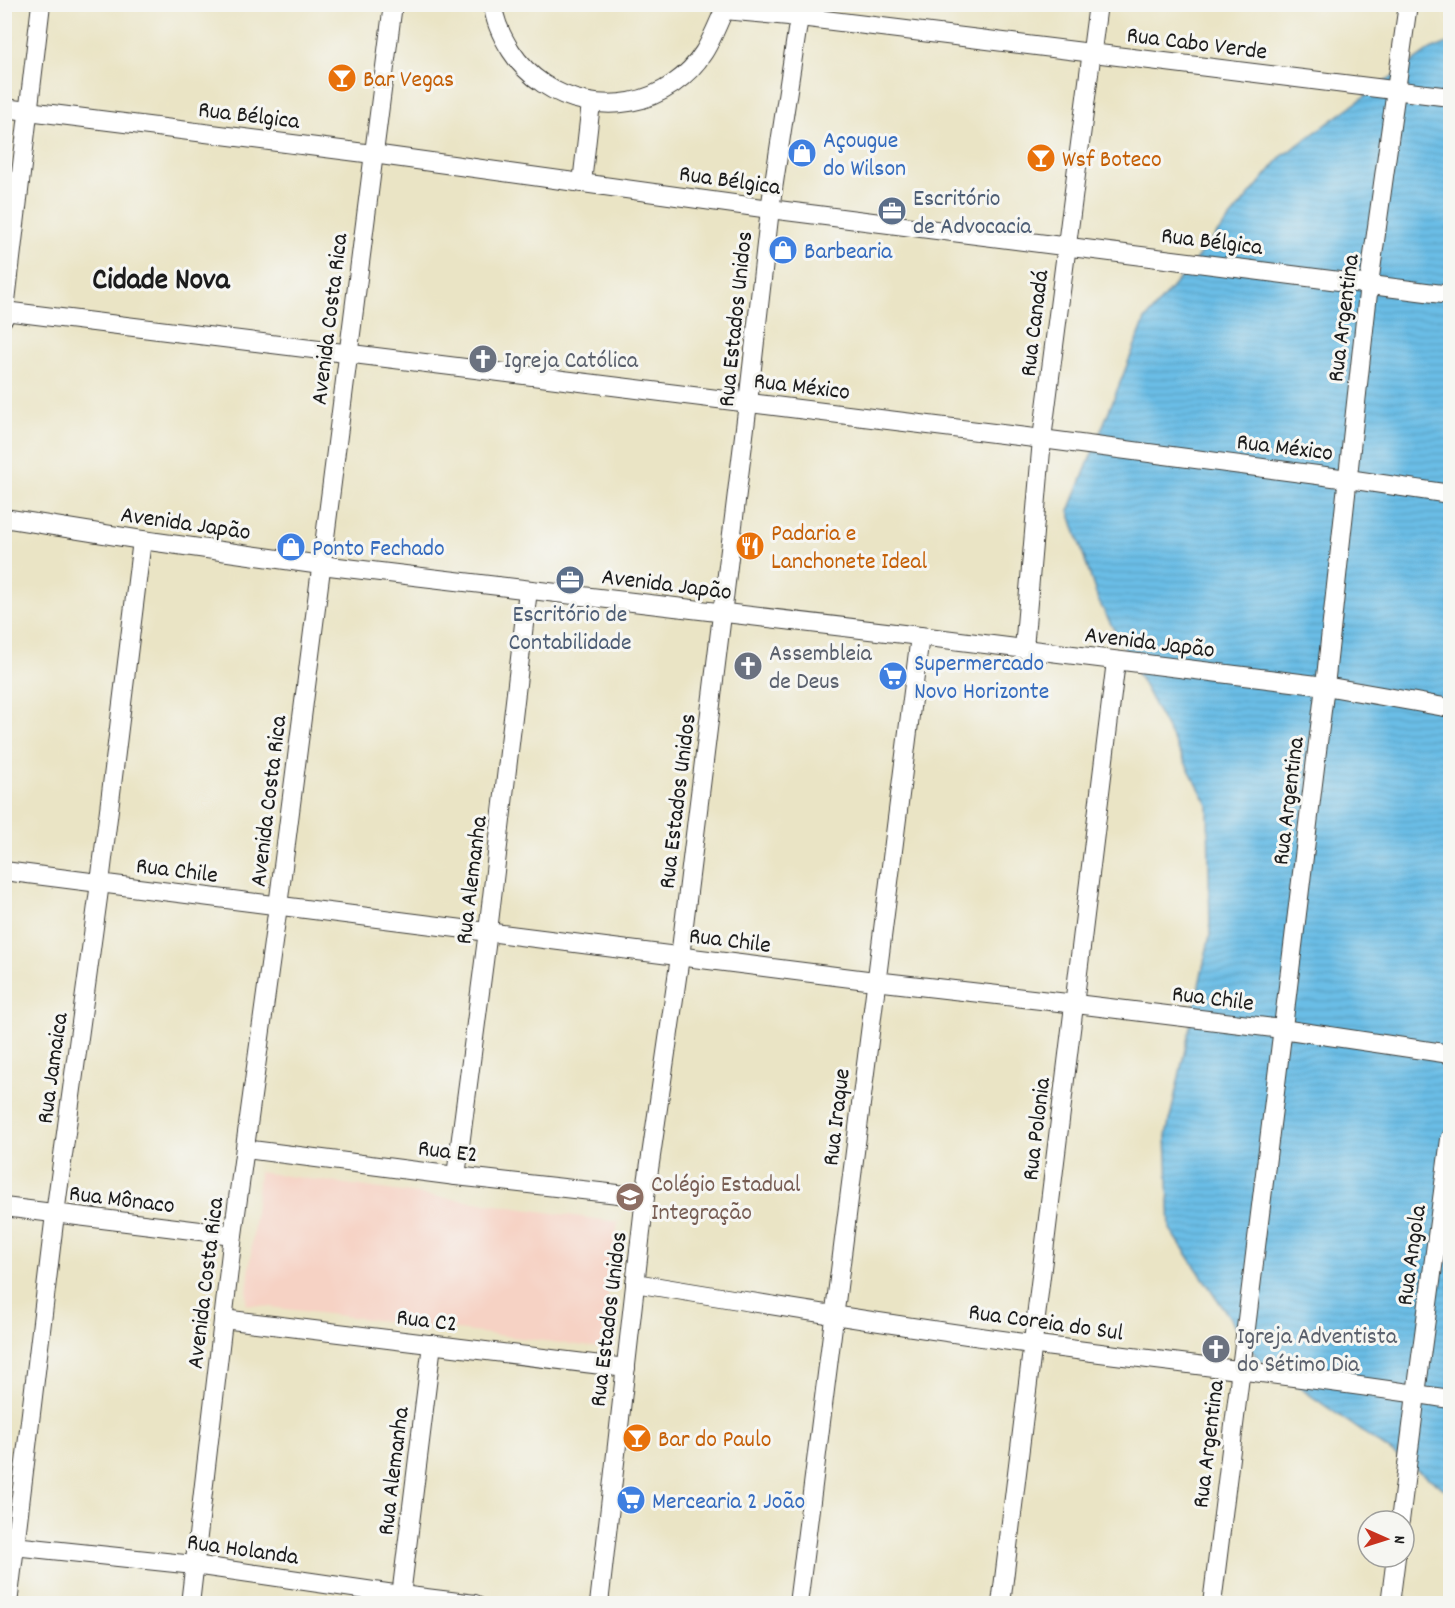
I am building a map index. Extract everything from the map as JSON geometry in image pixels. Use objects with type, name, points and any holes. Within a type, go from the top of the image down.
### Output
[{"type":"street","points":[[5,313],[41,4]]},
{"type":"street","name":"Avenida Costa Rica","points":[[190,1604],[233,1235],[278,906],[393,4]]},
{"type":"street","points":[[493,4],[503,39],[518,63],[539,82],[564,96],[591,103],[620,104],[647,98],[672,85],[694,66],[711,43],[724,7]]},
{"type":"street","name":"Rua Canadá","points":[[1024,649],[1042,439],[1098,4]]},
{"type":"street","name":"Rua Argentina","points":[[1212,1604],[1325,686],[1369,284],[1408,4]]},
{"type":"street","name":"Rua Cabo Verde","points":[[724,7],[800,11],[1092,53],[1450,97]]},
{"type":"street","name":"Rua Estados Unidos","points":[[599,1604],[645,1197],[680,957],[770,209],[800,11]]},
{"type":"street","points":[[582,183],[591,103]]},
{"type":"street","name":"Rua Bélgica","points":[[4,108],[373,154],[770,209],[1450,295]]},
{"type":"street","name":"Rua México","points":[[5,313],[1042,439],[1450,494]]},
{"type":"street","name":"Avenida Japão","points":[[4,518],[321,565],[1325,686],[1450,708]]},
{"type":"street","name":"Rua Jamaica","points":[[9,1604],[10,1546],[100,883],[142,540]]},
{"type":"street","name":"Rua Alemanha","points":[[456,1176],[488,931],[528,590]]},
{"type":"street","name":"Rua Iraque","points":[[798,1604],[920,636]]},
{"type":"street","name":"Rua Polonia","points":[[1001,1604],[1076,1004],[1116,661]]},
{"type":"street","name":"Rua Chile","points":[[4,871],[680,957],[1282,1029],[1450,1054]]},
{"type":"street","name":"Rua Angola","points":[[1402,1509],[1450,1139]]},
{"type":"street","name":"Rua E2","points":[[245,1149],[645,1197]]},
{"type":"street","name":"Rua Mônaco","points":[[4,1207],[233,1235]]},
{"type":"street","name":"Rua Coreia do Sul","points":[[636,1283],[835,1316],[1450,1399]]},
{"type":"street","name":"Rua C2","points":[[223,1319],[626,1368]]},
{"type":"street","name":"Rua Alemanha","points":[[400,1599],[432,1344]]},
{"type":"street","name":"Rua Holanda","points":[[10,1546],[194,1565],[400,1599],[475,1604]]},
{"type":"street","points":[[1390,1604],[1394,1569]]},
{"type":"shaded area","points":[[259,1172],[618,1222],[601,1348],[246,1304]]},
{"type":"water","points":[[1450,42],[1450,1493],[1257,1358],[1170,1229],[1166,1136],[1210,935],[1208,805],[1098,600],[1069,511],[1145,320],[1281,157],[1428,51]]},
{"type":"place","name":"Bar Vegas","points":[[342,78]]},
{"type":"place","name":"Açougue do Wilson","points":[[802,153]]},
{"type":"place","name":"Wsf Boteco","points":[[1041,158]]},
{"type":"place","name":"Escritório de Advocacia","points":[[892,211]]},
{"type":"place","name":"Barbearia","points":[[783,250]]},
{"type":"place","name":"Igreja Católica","points":[[483,359]]},
{"type":"place","name":"Padaria e Lanchonete Ideal","points":[[750,546]]},
{"type":"place","name":"Ponto Fechado","points":[[291,547]]},
{"type":"place","name":"Escritório de Contabilidade","points":[[570,580]]},
{"type":"place","name":"Assembleia de Deus","points":[[748,666]]},
{"type":"place","name":"Supermercado Novo Horizonte","points":[[893,676]]},
{"type":"place","name":"Colégio Estadual Integração","points":[[630,1197]]},
{"type":"place","name":"Igreja Adventista do Sétimo Dia","points":[[1216,1349]]},
{"type":"place","name":"Bar do Paulo","points":[[637,1438]]},
{"type":"place","name":"Mercearia 2 João","points":[[631,1500]]},
{"type":"district","name":"Cidade Nova","points":[[161,278]]}]
